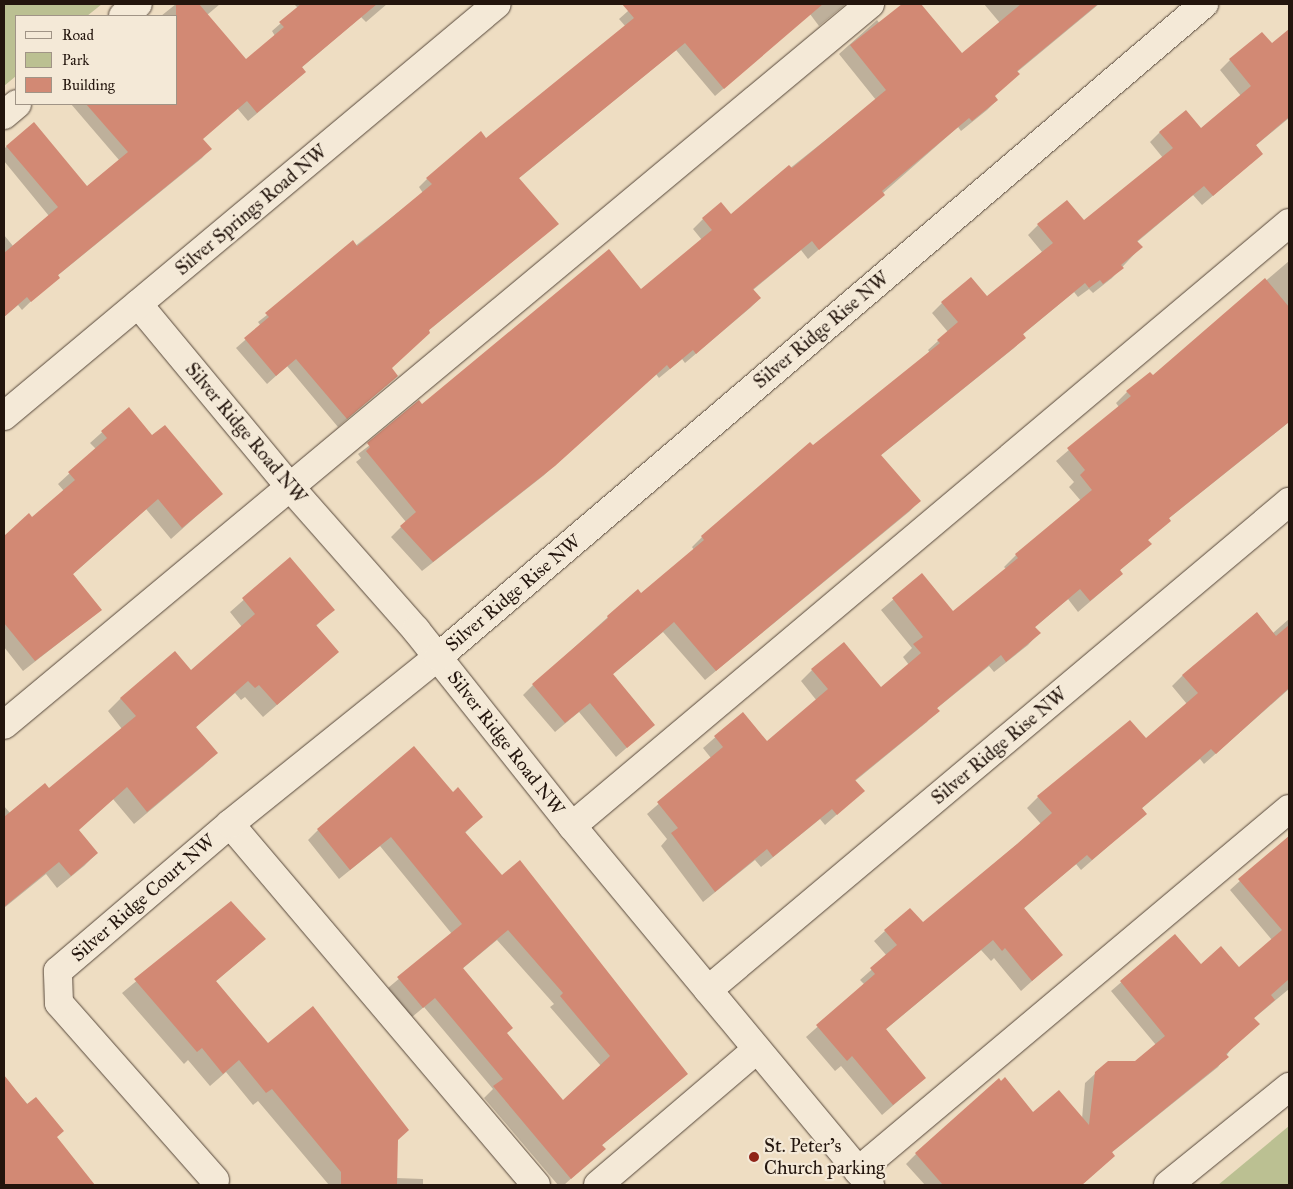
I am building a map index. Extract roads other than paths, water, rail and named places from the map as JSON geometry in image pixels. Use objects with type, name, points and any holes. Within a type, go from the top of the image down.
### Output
[{"type":"street","points":[[124,15],[138,4]]},
{"type":"street","name":"Silver Springs Road NW","points":[[4,416],[497,4]]},
{"type":"street","points":[[4,725],[870,4]]},
{"type":"street","name":"Silver Ridge Rise NW","points":[[438,656],[1204,4]]},
{"type":"street","points":[[4,115],[16,105]]},
{"type":"street","points":[[572,826],[1289,223]]},
{"type":"street","name":"Silver Ridge Road NW","points":[[138,304],[290,488],[438,656],[572,826],[864,1178]]},
{"type":"street","name":"Silver Ridge Rise NW","points":[[708,990],[1289,502]]},
{"type":"street","name":"Silver Ridge Court NW","points":[[215,1180],[59,1003],[58,971],[230,824],[438,656]]},
{"type":"street","points":[[864,1178],[1289,809]]},
{"type":"street","points":[[230,824],[536,1185]]},
{"type":"street","points":[[598,1185],[757,1049]]},
{"type":"street","points":[[1168,1185],[1289,1086]]},
{"type":"place","name":"St. Peter's Church parking","points":[[754,1157]]}]
